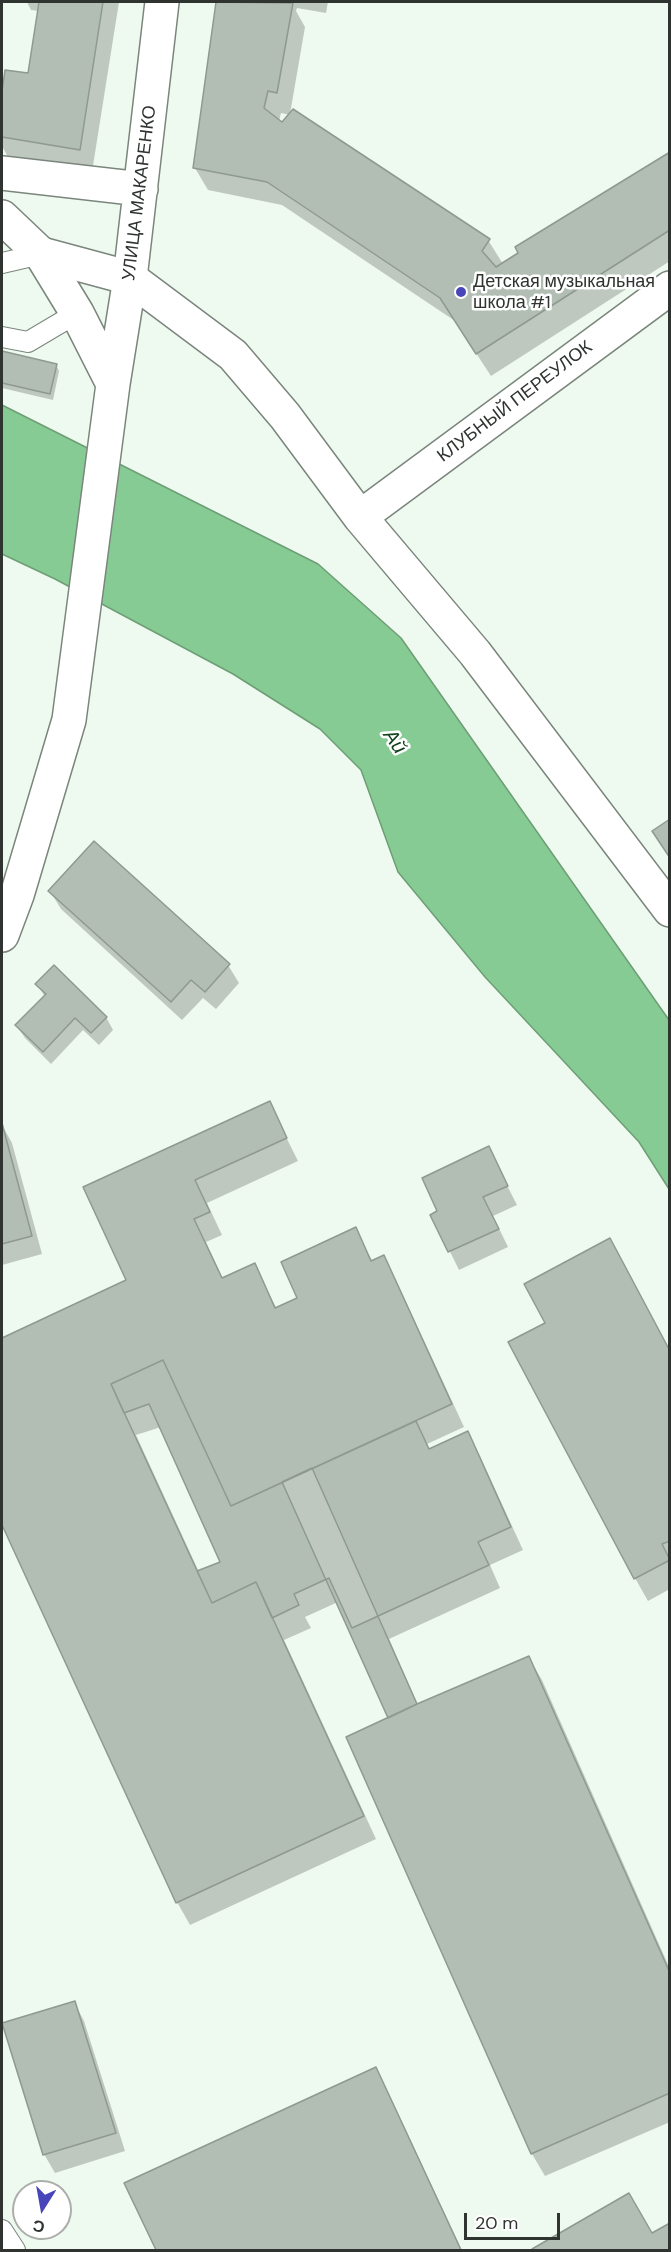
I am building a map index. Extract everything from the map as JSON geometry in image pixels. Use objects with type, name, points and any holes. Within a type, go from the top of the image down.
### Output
[{"type":"street","name":"УЛИЦА МАКАРЕНКО","points":[[2,935],[17,895],[69,720],[111,399],[130,278],[162,2]]},
{"type":"street","points":[[2,173],[141,189]]},
{"type":"street","points":[[2,217],[41,254],[77,313],[111,399]]},
{"type":"street","points":[[41,254],[130,278],[233,355],[285,416],[360,517],[475,653],[669,910]]},
{"type":"street","name":"КЛУБНЫЙ ПЕРЕУЛОК","points":[[360,517],[669,288]]},
{"type":"lane","points":[[2,263],[41,254]]},
{"type":"lane","points":[[2,337],[28,342],[77,313]]},
{"type":"lane","points":[[2,2230],[15,2250]]},
{"type":"water","name":"Ай","points":[[2,405],[318,564],[401,638],[669,1020],[669,1189],[639,1142],[485,977],[398,872],[361,770],[320,729],[233,674],[55,579],[2,554]]},
{"type":"building","points":[[39,2],[103,2],[80,150],[2,137],[2,91],[5,70],[28,73]]},
{"type":"building","points":[[216,2],[293,3],[277,93],[268,91],[264,108],[282,122],[293,109],[490,239],[482,251],[496,267],[518,253],[515,247],[670,152],[670,230],[476,354],[440,298],[267,182],[193,168]]},
{"type":"building","points":[[2,351],[57,364],[50,394],[2,383]]},
{"type":"building","points":[[670,819],[670,858],[652,831]]},
{"type":"building","points":[[94,841],[230,964],[205,992],[191,980],[171,1002],[48,891]]},
{"type":"building","points":[[54,965],[107,1017],[91,1033],[75,1018],[43,1052],[15,1025],[46,994],[35,984]]},
{"type":"building","points":[[270,1101],[287,1138],[195,1180],[210,1212],[194,1219],[222,1278],[255,1263],[275,1308],[297,1298],[281,1262],[356,1227],[371,1261],[384,1255],[452,1404],[231,1506],[163,1360],[111,1384],[212,1603],[256,1582],[364,1816],[176,1903],[2,1525],[2,1338],[126,1280],[83,1187]]},
{"type":"building","points":[[2,1123],[32,1236],[2,1244]]},
{"type":"building","points":[[489,1146],[508,1186],[483,1197],[499,1229],[448,1252],[430,1215],[437,1211],[422,1178]]},
{"type":"building","points":[[610,1238],[670,1351],[670,1541],[662,1544],[670,1560],[634,1579],[508,1342],[545,1323],[524,1284]]},
{"type":"building","points":[[163,1360],[231,1506],[416,1421],[429,1449],[468,1431],[511,1527],[478,1542],[489,1565],[352,1628],[329,1578],[294,1594],[299,1605],[272,1618],[256,1582],[212,1603],[197,1571],[220,1562],[149,1404],[124,1413],[111,1384]]},
{"type":"building","points":[[312,1468],[417,1704],[388,1718],[282,1482]]},
{"type":"building","points":[[529,1656],[670,1973],[670,2093],[531,2154],[346,1737]]},
{"type":"building","points":[[75,2001],[116,2133],[43,2155],[2,2023]]},
{"type":"building","points":[[376,2067],[461,2250],[156,2250],[124,2183]]},
{"type":"building","points":[[629,2193],[652,2233],[670,2223],[670,2250],[532,2249]]},
{"type":"place","name":"Детская музыкальная школа #1","points":[[461,292]]}]
